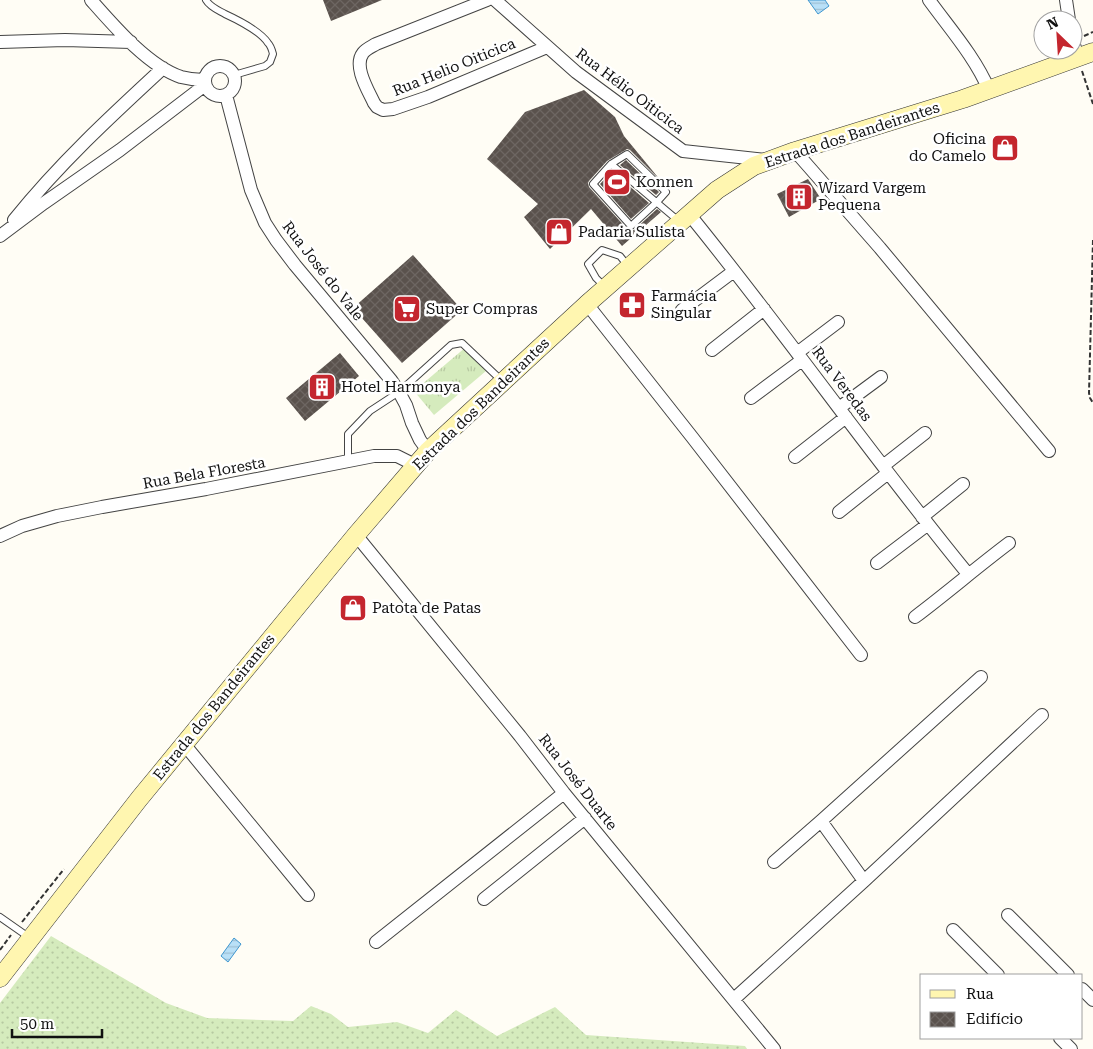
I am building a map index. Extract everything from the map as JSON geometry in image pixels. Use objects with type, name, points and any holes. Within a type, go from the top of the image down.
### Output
[{"type":"main road","name":"Estrada dos Bandeirantes","points":[[0,978],[133,806],[415,465],[502,381],[586,304],[685,218],[728,183],[754,166],[768,160],[963,100],[1060,60]]},
{"type":"street","points":[[91,0],[131,42],[163,68],[182,77],[204,83]]},
{"type":"street","name":"Rua Helio Oiticica","points":[[487,0],[376,44],[364,51],[359,61],[360,69],[377,107],[383,110],[393,109],[428,97],[547,47]]},
{"type":"street","name":"Rua Hélio Oiticica","points":[[495,0],[576,72],[684,151],[768,160]]},
{"type":"street","points":[[929,0],[969,54],[989,90]]},
{"type":"street","points":[[0,42],[65,40],[131,42]]},
{"type":"street","points":[[217,66],[226,67],[234,75],[235,84],[226,95],[216,96],[207,90],[204,83],[208,70],[217,66]]},
{"type":"street","points":[[0,236],[44,184],[78,148],[163,68]]},
{"type":"street","points":[[0,236],[44,202],[120,150],[204,83]]},
{"type":"street","name":"Rua José do Vale","points":[[226,95],[251,190],[266,223],[295,265],[391,380],[399,392],[420,440],[428,451]]},
{"type":"street","points":[[795,151],[880,248],[1049,452]]},
{"type":"street","name":"Rua Veredas","points":[[685,218],[734,271],[924,521],[968,574]]},
{"type":"street","points":[[682,310],[734,271]]},
{"type":"street","points":[[586,304],[862,655]]},
{"type":"street","points":[[712,350],[764,309]]},
{"type":"street","points":[[751,398],[838,322]]},
{"type":"street","points":[[795,456],[881,377]]},
{"type":"street","points":[[839,512],[924,433]]},
{"type":"street","name":"Rua Bela Floresta","points":[[0,536],[22,526],[57,516],[216,488],[374,456],[396,456],[415,465]]},
{"type":"street","points":[[877,563],[963,484]]},
{"type":"street","name":"Rua José Duarte","points":[[356,535],[520,736],[584,818],[774,1049]]},
{"type":"street","points":[[915,617],[1009,542]]},
{"type":"street","points":[[774,862],[981,677]]},
{"type":"street","points":[[734,999],[1042,715]]},
{"type":"street","points":[[184,744],[308,895]]},
{"type":"street","points":[[376,942],[564,793]]},
{"type":"street","points":[[484,900],[584,818]]},
{"type":"street","points":[[821,821],[864,881]]},
{"type":"street","points":[[1008,915],[1067,974]]},
{"type":"street","points":[[953,930],[997,974]]},
{"type":"street","points":[[1083,990],[1093,1000]]},
{"type":"street","points":[[1061,1039],[1071,1049]]},
{"type":"lane","points":[[206,0],[208,4],[217,10],[264,38],[270,45],[273,54],[270,62],[265,66],[234,75]]},
{"type":"lane","points":[[627,154],[666,192],[631,226],[593,184],[611,164],[627,154]]},
{"type":"lane","points":[[611,164],[657,202],[685,218]]},
{"type":"lane","points":[[606,287],[596,278],[588,264],[602,250],[620,256],[629,267]]},
{"type":"lane","points":[[348,461],[348,434],[370,411],[399,392],[451,345],[462,343],[502,381]]},
{"type":"lane","points":[[0,917],[31,938]]},
{"type":"path","points":[[1083,60],[1093,104]]},
{"type":"path","points":[[1093,240],[1089,393],[1093,403]]},
{"type":"green space","points":[[466,347],[486,371],[434,415],[414,391]]},
{"type":"green space","points":[[51,936],[166,1003],[207,1018],[293,1021],[311,1006],[331,1014],[348,1027],[397,1022],[428,1033],[456,1010],[497,1036],[555,1007],[586,1035],[745,1046],[747,1049],[0,1049],[0,1003]]},
{"type":"water","points":[[808,0],[825,0],[829,6],[818,14]]},
{"type":"water","points":[[234,938],[241,944],[228,962],[221,956]]},
{"type":"building","points":[[323,0],[382,0],[331,21]]},
{"type":"building","name":"Konnen","points":[[584,90],[615,117],[624,136],[661,181],[627,149],[607,161],[589,181],[589,187],[629,231],[634,230],[657,209],[661,212],[622,246],[591,209],[550,249],[524,217],[538,204],[487,159],[525,112]]},
{"type":"building","points":[[626,160],[659,192],[656,195],[620,165]]},
{"type":"building","points":[[612,171],[649,203],[631,219],[600,184]]},
{"type":"building","name":"Wizard Vargem Pequena","points":[[808,179],[821,199],[789,217],[777,194]]},
{"type":"building","name":"Super Compras","points":[[413,255],[462,310],[402,363],[353,308]]},
{"type":"building","name":"Hotel Harmonya","points":[[340,353],[359,376],[305,421],[286,398]]},
{"type":"place","name":"Oficina do Camelo","points":[[1005,148]]},
{"type":"place","name":"Konnen","points":[[617,182]]},
{"type":"place","name":"Wizard Vargem Pequena","points":[[799,197]]},
{"type":"place","name":"Padaria Sulista","points":[[559,232]]},
{"type":"place","name":"Farmácia Singular","points":[[632,305]]},
{"type":"place","name":"Super Compras","points":[[407,309]]},
{"type":"place","name":"Hotel Harmonya","points":[[322,387]]},
{"type":"place","name":"Patota de Patas","points":[[353,608]]}]
